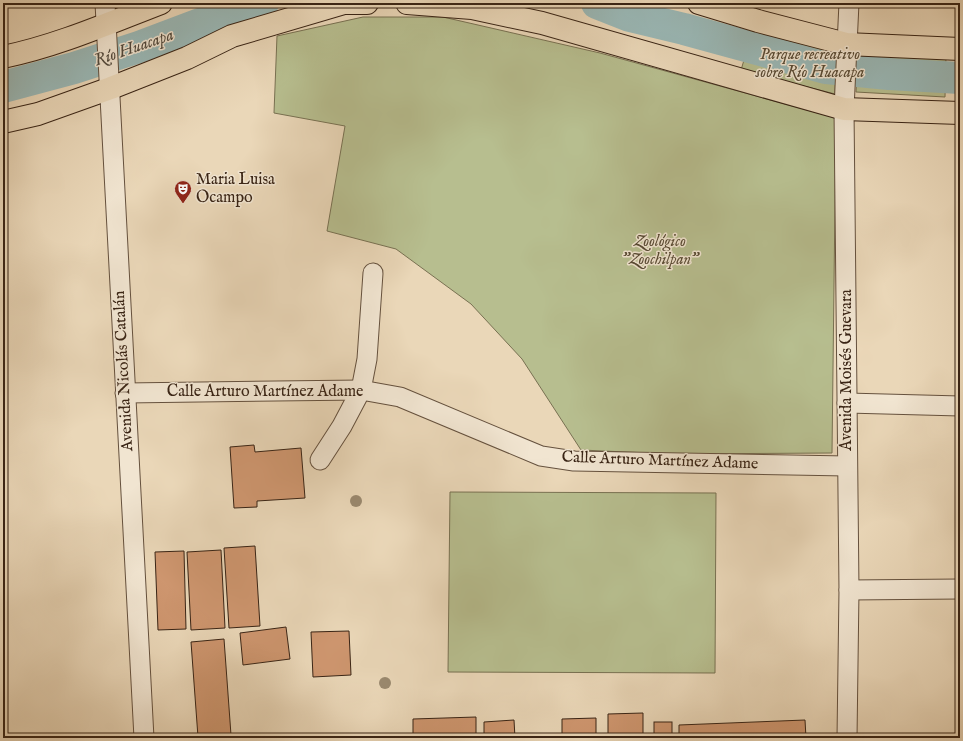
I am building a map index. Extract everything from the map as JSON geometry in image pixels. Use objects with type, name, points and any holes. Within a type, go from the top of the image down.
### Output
[{"type":"main road","points":[[3,57],[26,52],[106,17],[161,3]]},
{"type":"main road","points":[[3,122],[38,114],[110,87],[187,58],[232,36],[344,3],[367,3]]},
{"type":"main road","points":[[406,3],[472,8],[542,23],[844,108],[960,113]]},
{"type":"main road","points":[[699,3],[846,45],[960,49]]},
{"type":"street","name":"Avenida Moisés Guevara","points":[[847,738],[849,590],[844,108],[848,3]]},
{"type":"street","name":"Avenida Nicolás Catalán","points":[[106,17],[144,738]]},
{"type":"street","points":[[320,460],[342,426],[361,390],[367,359],[373,273]]},
{"type":"street","name":"Calle Arturo Martínez Adame","points":[[125,393],[361,390],[400,397],[541,456],[574,461],[847,466]]},
{"type":"street","points":[[847,403],[960,406]]},
{"type":"street","points":[[849,590],[960,589]]},
{"type":"green space","name":"Zoológico \"Zoochilpan\"","points":[[363,17],[443,17],[600,53],[836,118],[832,453],[672,454],[581,450],[522,359],[471,304],[396,249],[327,231],[345,126],[274,113],[277,36]]},
{"type":"green space","name":"Parque recreativo sobre Río Huacapa","points":[[754,27],[836,47],[835,94],[741,70]]},
{"type":"green space","points":[[858,54],[946,57],[945,97],[856,92]]},
{"type":"green space","points":[[450,492],[716,493],[715,673],[448,672]]},
{"type":"building","points":[[254,445],[255,452],[301,448],[305,498],[257,501],[257,507],[234,508],[230,447]]},
{"type":"building","points":[[255,546],[260,626],[229,628],[224,548]]},
{"type":"building","points":[[221,550],[225,628],[191,630],[187,552]]},
{"type":"building","points":[[184,551],[186,629],[158,630],[155,552]]},
{"type":"building","points":[[286,627],[290,659],[243,665],[240,633]]},
{"type":"building","points":[[349,631],[351,675],[313,677],[311,632]]},
{"type":"building","points":[[224,639],[231,735],[198,737],[191,642]]},
{"type":"building","points":[[643,713],[643,738],[608,738],[608,714]]},
{"type":"building","points":[[476,717],[476,738],[413,738],[413,719]]},
{"type":"building","points":[[596,718],[596,738],[562,738],[562,719]]},
{"type":"building","points":[[514,720],[515,738],[484,738],[484,722]]},
{"type":"building","points":[[805,720],[806,738],[679,738],[679,725]]},
{"type":"building","points":[[654,722],[672,722],[672,738],[654,738]]},
{"type":"waterway","name":"Río Huacapa","points":[[3,87],[74,68],[139,47],[200,24],[263,3]]},
{"type":"waterway","name":"Río Huacapa","points":[[597,3],[630,16],[684,29],[826,68],[889,74],[960,78]]},
{"type":"place","name":"Maria Luisa Ocampo","points":[[183,204]]}]
